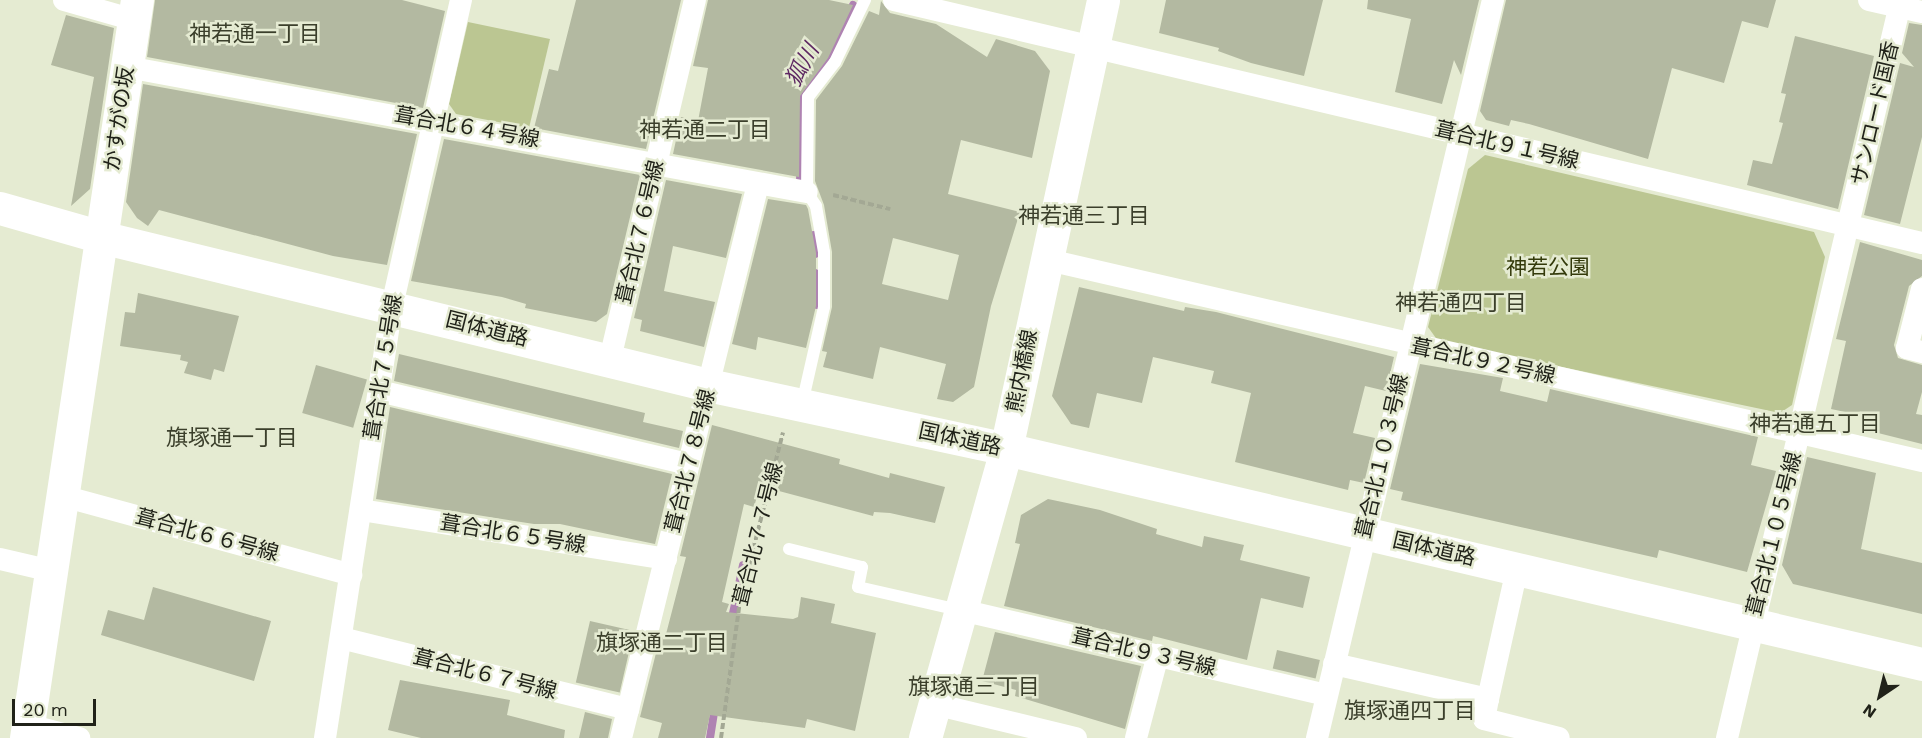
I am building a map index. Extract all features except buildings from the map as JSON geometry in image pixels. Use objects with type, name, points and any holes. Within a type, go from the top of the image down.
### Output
[{"type":"street","points":[[64,0],[135,10]]},
{"type":"street","name":"葺合北７５号線","points":[[326,738],[392,306],[461,0]]},
{"type":"street","name":"葺合北７６号線","points":[[610,359],[695,0]]},
{"type":"street","points":[[894,0],[1093,46]]},
{"type":"street","name":"熊内橋線","points":[[925,738],[1006,449],[1044,259],[1103,0]]},
{"type":"street","name":"葺合北１０３号線","points":[[1317,738],[1408,345],[1493,0]]},
{"type":"street","points":[[1869,0],[1900,3],[1922,12]]},
{"type":"street","name":"サンロード国香","points":[[1850,226],[1900,3]]},
{"type":"street","name":"かすがの坂","points":[[27,731],[135,10]]},
{"type":"street","name":"葺合北９１号線","points":[[1093,46],[1922,243]]},
{"type":"street","name":"葺合北６４号線","points":[[127,67],[435,121],[657,162],[758,184],[816,193]]},
{"type":"street","name":"葺合北７８号線","points":[[621,738],[758,184]]},
{"type":"street","name":"国体道路","points":[[0,208],[101,237],[610,359],[708,385],[1006,449],[1922,664]]},
{"type":"street","name":"葺合北１０５号線","points":[[1727,738],[1752,625],[1850,226]]},
{"type":"street","name":"葺合北９２号線","points":[[1044,259],[1408,345],[1799,431],[1922,461]]},
{"type":"street","points":[[1922,289],[1906,348],[1922,352]]},
{"type":"street","points":[[379,391],[689,464]]},
{"type":"street","name":"葺合北６６号線","points":[[63,496],[351,575]]},
{"type":"street","name":"葺合北６５号線","points":[[361,510],[666,558]]},
{"type":"street","points":[[0,559],[52,571]]},
{"type":"street","points":[[1517,569],[1484,719],[1559,738]]},
{"type":"street","name":"葺合北９３号線","points":[[961,610],[1326,695]]},
{"type":"street","name":"葺合北６７号線","points":[[341,638],[628,709]]},
{"type":"street","points":[[1136,738],[1158,655]]},
{"type":"street","points":[[1334,664],[1488,699]]},
{"type":"street","points":[[934,704],[1076,738]]},
{"type":"street","points":[[27,731],[79,738]]},
{"type":"lane","points":[[796,404],[824,306],[824,252],[816,207],[808,98],[835,62],[865,0]]},
{"type":"lane","points":[[789,549],[862,567],[858,587],[961,610]]},
{"type":"path","points":[[816,193],[890,209]]},
{"type":"path","name":"葺合北７７号線","points":[[721,738],[745,582],[796,404]]},
{"type":"path","points":[[745,582],[752,584]]},
{"type":"green space","points":[[468,22],[550,39],[529,128],[456,114],[449,104]]},
{"type":"green space","name":"神若公園","points":[[1485,155],[1814,232],[1825,257],[1792,405],[1780,413],[1438,341],[1428,327],[1468,169]]},
{"type":"waterway","name":"狐川","points":[[800,183],[802,94],[826,63],[853,5]]},
{"type":"waterway","name":"狐川","points":[[814,235],[815,254]]},
{"type":"waterway","name":"狐川","points":[[815,273],[817,305]]},
{"type":"waterway","name":"狐川","points":[[731,623],[743,565]]},
{"type":"waterway","name":"狐川","points":[[710,738],[715,706]]},
{"type":"district","name":"神若通一丁目","points":[[255,34]]},
{"type":"district","name":"神若通二丁目","points":[[705,130]]},
{"type":"district","name":"神若通三丁目","points":[[1084,216]]},
{"type":"district","name":"神若通四丁目","points":[[1461,303]]},
{"type":"district","name":"神若通五丁目","points":[[1815,424]]},
{"type":"district","name":"旗塚通一丁目","points":[[232,438]]},
{"type":"district","name":"旗塚通二丁目","points":[[662,643]]},
{"type":"district","name":"旗塚通三丁目","points":[[974,687]]},
{"type":"district","name":"旗塚通四丁目","points":[[1410,711]]}]
